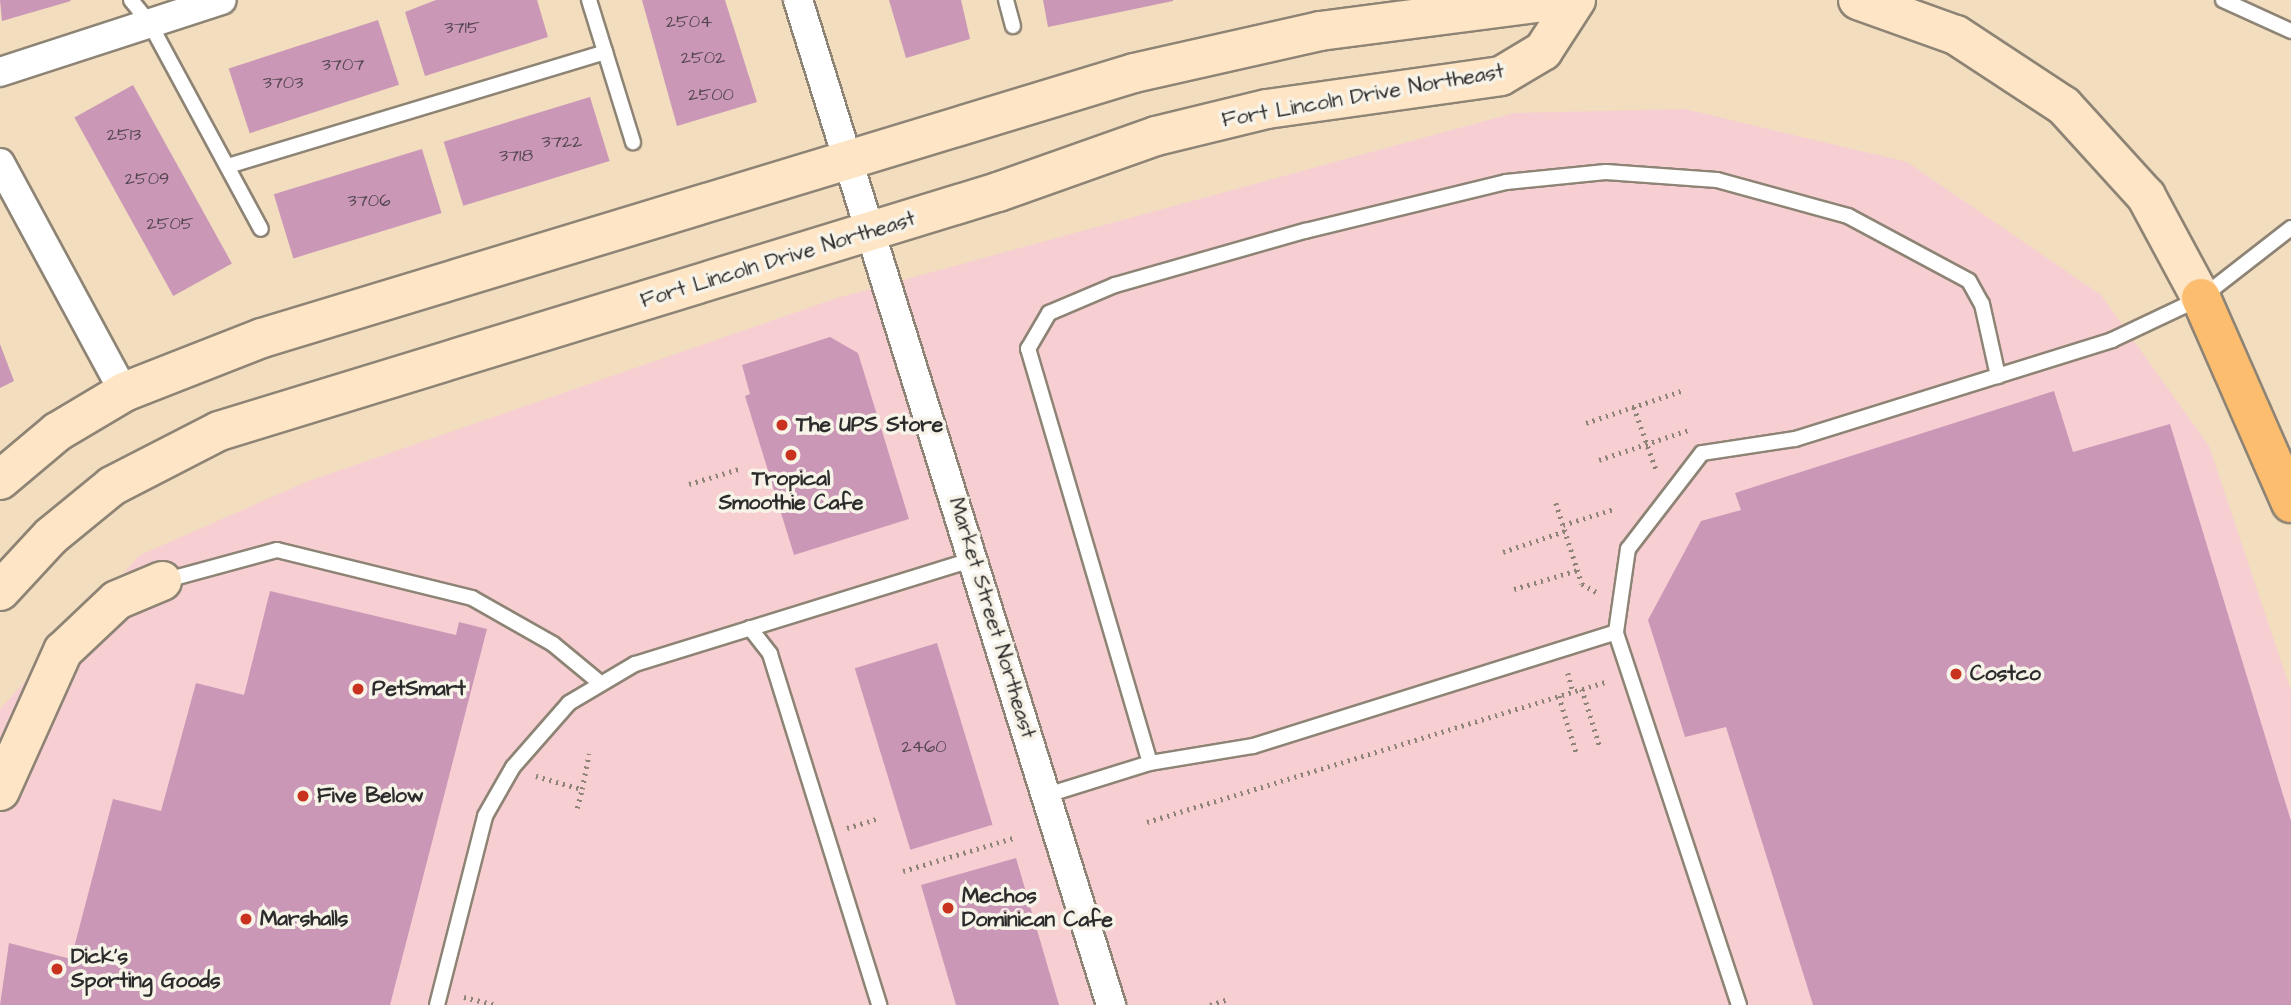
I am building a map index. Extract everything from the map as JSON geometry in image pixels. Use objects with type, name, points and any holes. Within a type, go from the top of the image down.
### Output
[{"type":"highway","points":[[2201,298],[2291,503]]},
{"type":"street","points":[[0,72],[222,0]]},
{"type":"street","name":"Market Street Northeast","points":[[799,0],[1111,1005]]},
{"type":"street","points":[[0,480],[57,432],[124,393],[262,338],[1199,57],[1320,31],[1503,3],[1558,0]]},
{"type":"street","name":"Fort Lincoln Drive Northeast","points":[[0,591],[51,536],[112,486],[219,430],[870,232],[1193,126],[1267,109],[1501,76],[1543,51],[1576,0]]},
{"type":"street","points":[[1858,0],[1956,35],[2064,106],[2146,195],[2201,298]]},
{"type":"street","points":[[0,163],[124,393]]},
{"type":"street","points":[[0,791],[63,651],[117,600],[162,581]]},
{"type":"lane","points":[[131,0],[149,22],[261,229]]},
{"type":"lane","points":[[589,0],[633,142]]},
{"type":"lane","points":[[1006,0],[1013,26]]},
{"type":"lane","points":[[2223,0],[2291,31]]},
{"type":"lane","points":[[228,166],[605,52]]},
{"type":"lane","points":[[1150,763],[1028,349],[1049,313],[1115,285],[1305,231],[1506,182],[1606,172],[1717,180],[1848,216],[1969,281],[1982,304],[1998,376]]},
{"type":"lane","points":[[1739,1005],[1616,632],[1628,549],[1702,453],[1795,439],[2135,331],[2201,298],[2291,228]]},
{"type":"lane","points":[[162,581],[277,550],[472,598],[553,644],[599,682]]},
{"type":"lane","points":[[437,1005],[477,839],[513,767],[569,703],[599,682],[750,628],[974,559]]},
{"type":"lane","points":[[750,628],[770,654],[879,1005]]},
{"type":"lane","points":[[1047,795],[1150,763],[1253,746],[1616,632]]},
{"type":"path","points":[[1586,423],[1681,391]]},
{"type":"path","points":[[1599,460],[1694,428]]},
{"type":"path","points":[[689,484],[742,468]]},
{"type":"path","points":[[1556,503],[1582,584],[1620,605]]},
{"type":"path","points":[[1503,552],[1615,509]]},
{"type":"path","points":[[1514,589],[1578,570]]},
{"type":"path","points":[[1147,822],[1632,674]]},
{"type":"path","points":[[1582,690],[1600,747]]},
{"type":"path","points":[[1559,696],[1577,755]]},
{"type":"path","points":[[577,808],[589,754]]},
{"type":"path","points":[[513,767],[582,789]]},
{"type":"path","points":[[903,871],[1016,837]]},
{"type":"path","points":[[1209,1005],[1228,999]]},
{"type":"shaded area","points":[[1685,109],[1907,162],[2101,295],[2209,446],[2291,691],[2291,1005],[0,1005],[0,709],[140,555],[306,482],[837,298],[1514,113]]},
{"type":"building","points":[[0,0],[70,0],[71,1],[2,21]]},
{"type":"building","points":[[436,0],[537,0],[548,37],[425,76],[405,12]]},
{"type":"building","points":[[642,0],[725,0],[757,102],[677,126]]},
{"type":"building","points":[[889,0],[961,0],[970,39],[906,58]]},
{"type":"building","points":[[1043,0],[1173,0],[1173,1],[1048,27]]},
{"type":"building","points":[[378,20],[399,85],[250,133],[229,69]]},
{"type":"building","points":[[133,85],[232,263],[173,296],[74,117]]},
{"type":"building","points":[[590,97],[610,161],[463,206],[444,142]]},
{"type":"building","points":[[422,149],[442,213],[293,258],[274,194]]},
{"type":"building","points":[[830,337],[858,353],[909,519],[794,555],[745,396],[750,394],[742,365]]},
{"type":"building","points":[[0,344],[14,381],[0,388]]},
{"type":"building","name":"Costco","points":[[2054,391],[2073,452],[2170,424],[2291,821],[2291,1005],[1813,1005],[1726,727],[1685,737],[1648,620],[1701,521],[1741,510],[1735,493]]},
{"type":"building","points":[[270,591],[456,635],[459,622],[487,629],[390,1005],[0,1005],[9,943],[71,959],[113,799],[161,811],[196,683],[244,695]]},
{"type":"building","points":[[937,643],[993,825],[910,850],[855,668]]},
{"type":"building","points":[[1016,858],[1059,1005],[956,1005],[921,885]]},
{"type":"place","name":"The UPS Store","points":[[782,425]]},
{"type":"place","name":"Tropical Smoothie Cafe","points":[[791,455]]},
{"type":"place","name":"Costco","points":[[1956,674]]},
{"type":"place","name":"PetSmart","points":[[358,689]]},
{"type":"place","name":"Five Below","points":[[303,796]]},
{"type":"place","name":"Mechos Dominican Cafe","points":[[948,908]]},
{"type":"place","name":"Marshalls","points":[[246,919]]},
{"type":"place","name":"Dick's Sporting Goods","points":[[57,969]]}]
